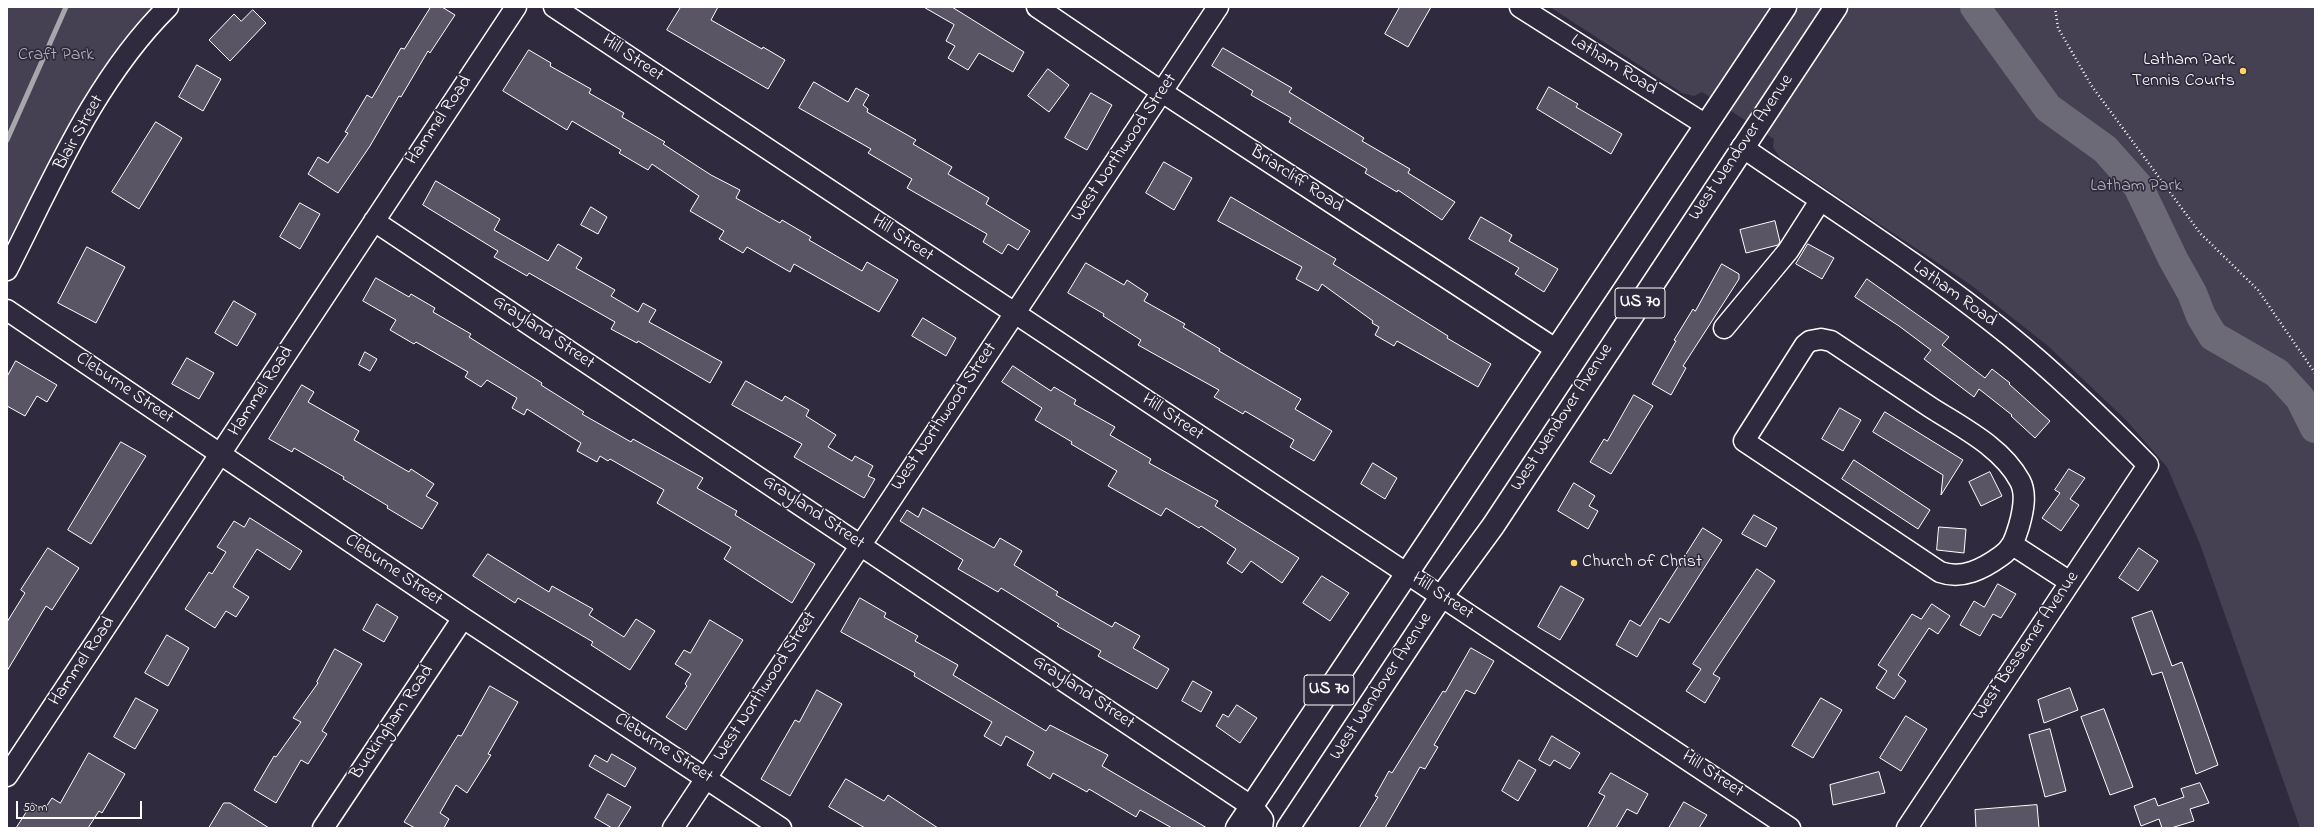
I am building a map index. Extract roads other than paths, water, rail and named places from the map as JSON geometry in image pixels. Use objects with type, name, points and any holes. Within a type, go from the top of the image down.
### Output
[{"type":"highway","name":"US 70","points":[[1237,828],[1785,7]]},
{"type":"highway","name":"West Wendover Avenue","points":[[1288,828],[1441,597],[1493,526],[1742,147],[1836,7]]},
{"type":"highway","points":[[1251,806],[1262,820],[1261,828]]},
{"type":"street","name":"Blair Street","points":[[7,270],[79,130],[114,73],[151,24],[168,7]]},
{"type":"street","name":"Hammel Road","points":[[7,776],[516,7]]},
{"type":"street","name":"Hill Street","points":[[554,7],[1790,828]]},
{"type":"street","name":"Briarcliff Road","points":[[1037,7],[1162,92],[1557,350]]},
{"type":"street","name":"West Northwood Street","points":[[673,828],[860,544],[1015,314],[1218,7]]},
{"type":"street","name":"Latham Road","points":[[1520,7],[1706,125]]},
{"type":"street","name":"Latham Road","points":[[1742,147],[1959,298],[2012,337],[2095,411],[2148,465]]},
{"type":"street","points":[[1724,328],[1788,251],[1820,201]]},
{"type":"street","name":"Grayland Street","points":[[374,221],[1251,806]]},
{"type":"street","name":"Cleburne Street","points":[[7,310],[463,618],[781,828]]},
{"type":"street","points":[[1821,339],[1831,341],[1982,441],[2004,459],[2021,483],[2024,495],[2023,514],[2013,544],[2005,553],[1980,568],[1961,575],[1948,575],[1940,572],[1843,509],[1744,441],[1805,346],[1810,341],[1821,339]]},
{"type":"street","name":"West Bessemer Avenue","points":[[1907,828],[2148,465]]},
{"type":"street","points":[[2013,544],[2070,582]]},
{"type":"street","name":"Buckingham Road","points":[[323,828],[463,618]]},
{"type":"waterway","points":[[7,140],[66,7]]},
{"type":"waterway","points":[[1975,7],[2048,108],[2105,149],[2138,186],[2173,259],[2192,293],[2201,316],[2213,336],[2277,373],[2300,398],[2315,428]]},
{"type":"place","name":"Latham Park Tennis Courts","points":[[2243,71]]},
{"type":"place","name":"Church of Christ","points":[[1574,563]]},
{"type":"park label","name":"Craft Park","points":[[56,56]]},
{"type":"park label","name":"Latham Park","points":[[2136,187]]}]
